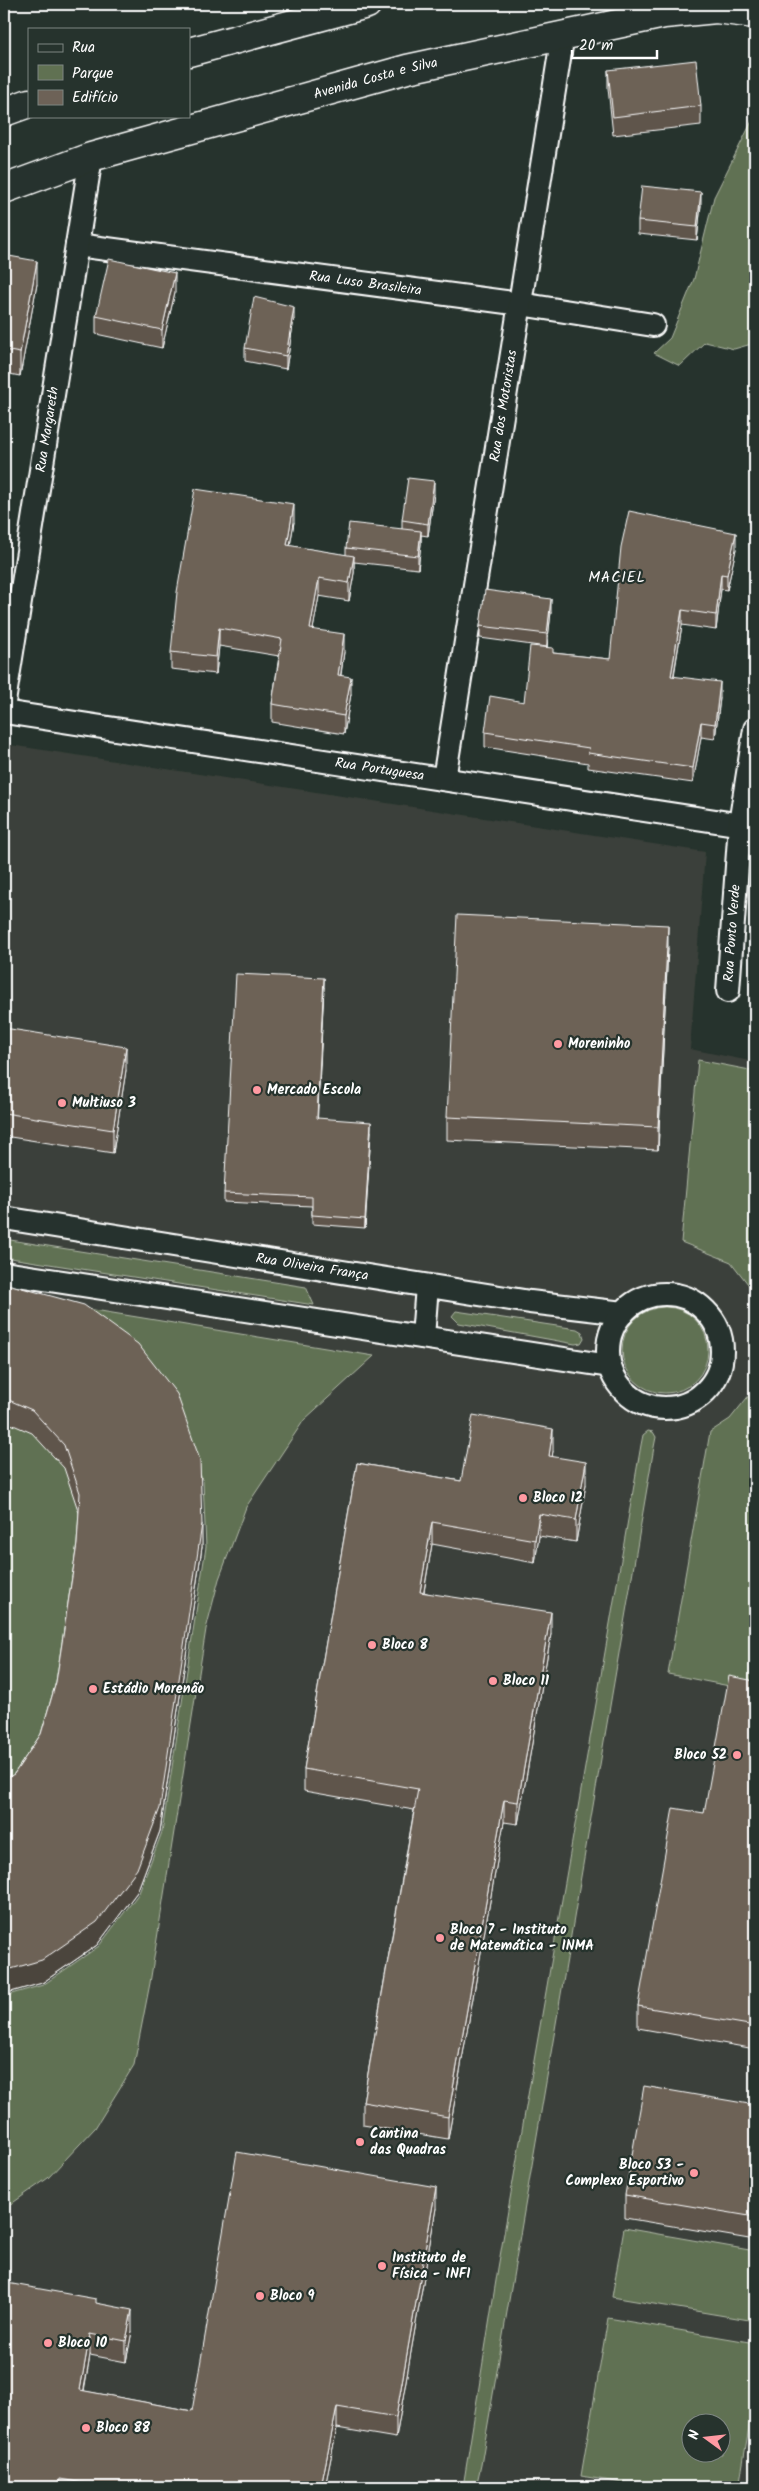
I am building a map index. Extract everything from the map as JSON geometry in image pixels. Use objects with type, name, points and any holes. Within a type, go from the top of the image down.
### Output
[{"type":"main road","points":[[190,52],[367,4]]},
{"type":"main road","name":"Avenida Costa e Silva","points":[[4,189],[91,156],[407,69],[563,34],[664,14],[716,9],[755,14]]},
{"type":"main road","points":[[4,112],[28,103]]},
{"type":"street","name":"Rua dos Motoristas","points":[[444,779],[563,34]]},
{"type":"street","name":"Rua Margareth","points":[[4,702],[91,156]]},
{"type":"street","name":"Rua Luso Brasileira","points":[[77,245],[520,304],[653,325]]},
{"type":"street","name":"Rua Portuguesa","points":[[4,712],[748,826]]},
{"type":"street","name":"Rua Ponto Verde","points":[[728,991],[748,826],[755,729]]},
{"type":"street","name":"Rua Oliveira França","points":[[4,1218],[530,1302],[623,1313]]},
{"type":"street","points":[[4,1273],[610,1366]]},
{"type":"street","points":[[423,1337],[427,1286]]},
{"type":"street","points":[[671,1294],[689,1299],[704,1309],[716,1324],[722,1341],[722,1360],[717,1377],[706,1392],[691,1403],[674,1409],[656,1408],[639,1403],[624,1392],[614,1377],[610,1366],[609,1344],[613,1327],[623,1313],[636,1302],[653,1295],[671,1294]]},
{"type":"shaded area","points":[[4,744],[705,852],[690,1049],[755,1062],[755,2487],[4,2487]]},
{"type":"green space","points":[[755,115],[755,343],[734,349],[705,342],[680,366],[654,353],[670,338],[694,279],[714,197]]},
{"type":"green space","points":[[698,1060],[755,1071],[755,1293],[731,1262],[681,1242]]},
{"type":"green space","points":[[4,1239],[306,1287],[314,1305],[4,1257]]},
{"type":"green space","name":"Estádio Morenão","points":[[4,1307],[200,1483],[202,1547],[160,1831],[97,1945],[42,1983],[4,1994]]},
{"type":"green space","points":[[76,1307],[374,1356],[304,1420],[246,1507],[219,1579],[206,1629],[150,1983],[134,2065],[95,2128],[48,2178],[4,2209],[4,1996],[43,1985],[99,1946],[139,1893],[162,1832],[206,1547],[203,1482],[179,1415]]},
{"type":"green space","points":[[665,1307],[682,1310],[701,1326],[705,1333],[708,1350],[705,1367],[689,1386],[682,1390],[665,1393],[648,1390],[629,1374],[625,1367],[622,1350],[625,1333],[641,1314],[648,1310]]},
{"type":"green space","points":[[456,1311],[577,1329],[582,1332],[584,1338],[581,1343],[575,1344],[459,1323],[452,1316]]},
{"type":"green space","points":[[755,1388],[755,1691],[668,1674],[710,1432],[730,1419]]},
{"type":"green space","points":[[648,1431],[653,1432],[656,1437],[481,2465],[476,2487],[463,2487],[498,2268],[641,1445],[643,1435]]},
{"type":"green space","points":[[624,2228],[755,2251],[755,2321],[612,2297]]},
{"type":"green space","points":[[608,2318],[755,2343],[755,2391],[739,2487],[646,2487],[581,2476]]},
{"type":"building","points":[[696,60],[701,106],[613,117],[608,70]]},
{"type":"building","points":[[642,186],[701,192],[697,227],[638,221]]},
{"type":"building","points":[[9,256],[37,261],[20,353],[4,350],[4,283]]},
{"type":"building","points":[[109,259],[175,273],[162,330],[96,316]]},
{"type":"building","points":[[254,297],[294,307],[286,356],[245,348]]},
{"type":"building","points":[[408,478],[434,481],[428,524],[402,520]]},
{"type":"building","points":[[195,489],[294,504],[287,545],[354,556],[349,583],[319,578],[310,629],[344,634],[338,675],[351,677],[344,716],[272,704],[282,639],[219,628],[216,657],[171,652],[177,592]]},
{"type":"building","points":[[629,511],[736,533],[727,575],[721,574],[716,615],[682,610],[671,676],[720,682],[715,724],[701,722],[693,768],[588,753],[589,748],[485,732],[490,696],[524,702],[530,646],[553,648],[553,653],[610,659],[621,547]]},
{"type":"building","points":[[349,523],[421,531],[418,556],[346,548]]},
{"type":"building","points":[[485,590],[551,599],[547,634],[480,626]]},
{"type":"building","name":"Moreninho","points":[[457,915],[668,925],[658,1127],[447,1117]]},
{"type":"building","points":[[236,974],[324,978],[317,1118],[371,1122],[365,1219],[312,1215],[312,1197],[224,1193]]},
{"type":"building","points":[[755,999],[755,1020],[751,1019]]},
{"type":"building","name":"Multiuso 3","points":[[4,1028],[126,1047],[113,1130],[4,1113]]},
{"type":"building","name":"Estádio Morenão","points":[[4,1284],[84,1305],[138,1344],[177,1394],[200,1460],[202,1524],[160,1808],[137,1869],[97,1922],[42,1960],[4,1971],[4,1780],[14,1774],[41,1734],[56,1682],[77,1544],[80,1493],[64,1445],[32,1410],[4,1398]]},
{"type":"building","points":[[473,1415],[553,1429],[549,1456],[586,1462],[576,1520],[539,1514],[535,1540],[432,1522],[420,1592],[551,1612],[518,1802],[504,1800],[448,2117],[363,2102],[418,1789],[304,1769],[357,1463],[461,1481]]},
{"type":"building","points":[[729,1676],[755,1681],[755,2026],[638,2006],[673,1808],[704,1813]]},
{"type":"building","name":"Bloco 53 - Complexo Esportivo","points":[[644,2086],[755,2105],[755,2217],[625,2195]]},
{"type":"building","points":[[237,2152],[436,2187],[396,2417],[337,2407],[321,2487],[107,2487],[60,2479],[59,2487],[4,2487],[4,2301],[7,2283],[96,2299],[96,2303],[132,2310],[126,2341],[90,2334],[80,2390],[192,2411]]},
{"type":"place","name":"Moreninho","points":[[558,1044]]},
{"type":"place","name":"Mercado Escola","points":[[257,1090]]},
{"type":"place","name":"Multiuso 3","points":[[62,1103]]},
{"type":"place","name":"Bloco 12","points":[[523,1498]]},
{"type":"place","name":"Bloco 8","points":[[372,1645]]},
{"type":"place","name":"Bloco 11","points":[[493,1681]]},
{"type":"place","name":"Estádio Morenão","points":[[93,1689]]},
{"type":"place","name":"Bloco 52","points":[[737,1755]]},
{"type":"place","name":"Bloco 7 - Instituto de Matemática - INMA","points":[[440,1938]]},
{"type":"place","name":"Cantina das Quadras","points":[[360,2142]]},
{"type":"place","name":"Bloco 53 - Complexo Esportivo","points":[[694,2173]]},
{"type":"place","name":"Instituto de Física - INFI","points":[[382,2266]]},
{"type":"place","name":"Bloco 9","points":[[260,2296]]},
{"type":"place","name":"Bloco 10","points":[[48,2343]]},
{"type":"place","name":"Bloco 88","points":[[86,2428]]},
{"type":"district","name":"MACIEL","points":[[617,578]]}]
